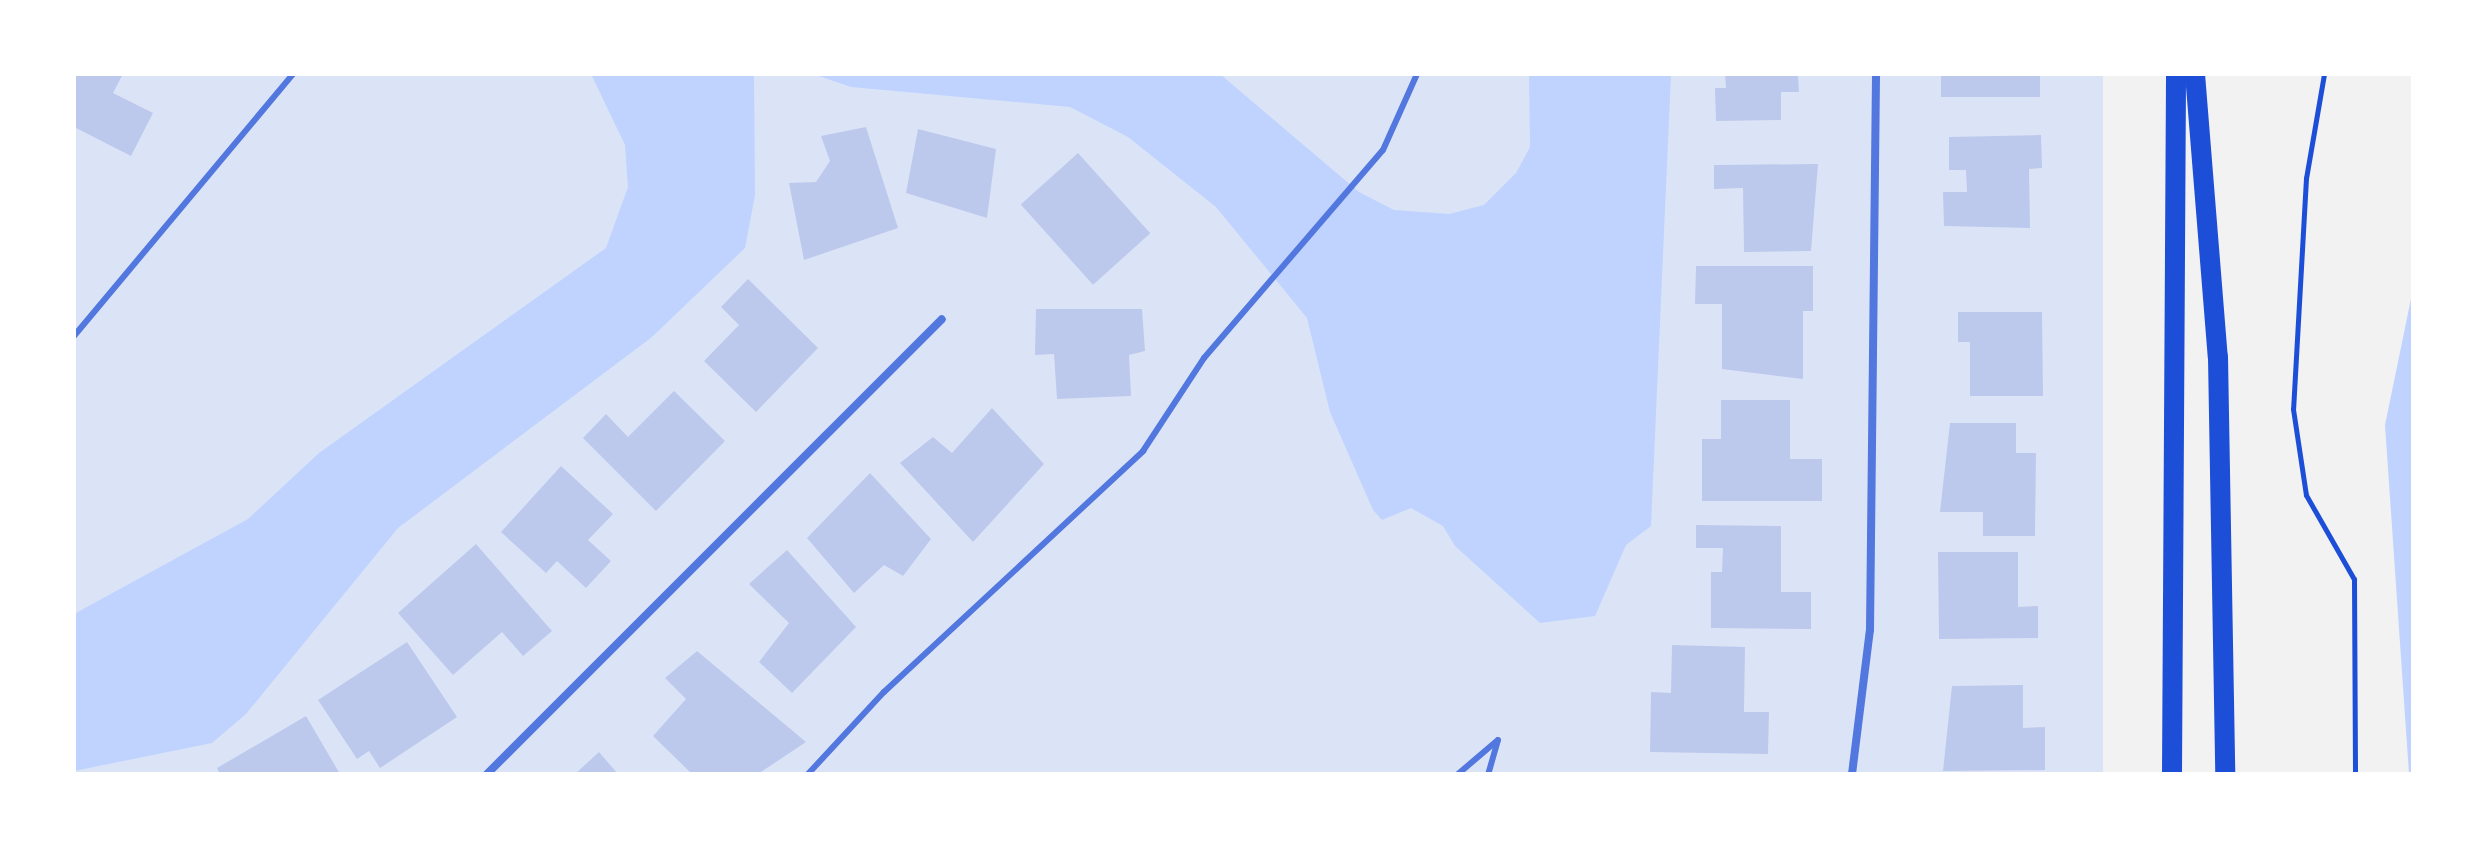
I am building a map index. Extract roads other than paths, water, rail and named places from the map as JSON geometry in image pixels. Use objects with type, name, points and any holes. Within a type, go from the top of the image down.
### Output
[{"type":"main road","points":[[2172,774],[2176,74]]},
{"type":"main road","points":[[2195,74],[2218,357],[2225,774]]},
{"type":"street","points":[[1852,774],[1870,614],[1876,74]]},
{"type":"street","points":[[487,774],[942,319]]},
{"type":"lane","points":[[74,336],[293,74]]},
{"type":"lane","points":[[808,774],[884,692],[1143,451],[1204,358],[1268,280],[1372,165],[1417,74]]},
{"type":"lane","points":[[1458,774],[1498,740],[1488,774]]},
{"type":"water","points":[[591,74],[754,74],[755,195],[745,248],[652,337],[398,528],[246,714],[212,743],[74,771],[74,614],[248,519],[319,453],[606,248],[628,187],[625,145]]},
{"type":"water","points":[[813,74],[1220,74],[1359,192],[1394,210],[1449,214],[1484,205],[1516,173],[1530,147],[1529,74],[1671,74],[1651,526],[1626,545],[1595,616],[1540,623],[1455,546],[1443,526],[1411,508],[1382,520],[1373,510],[1330,412],[1307,318],[1216,207],[1128,137],[1070,107],[851,87]]},
{"type":"water","points":[[2413,289],[2413,774],[2409,774],[2385,425]]}]
